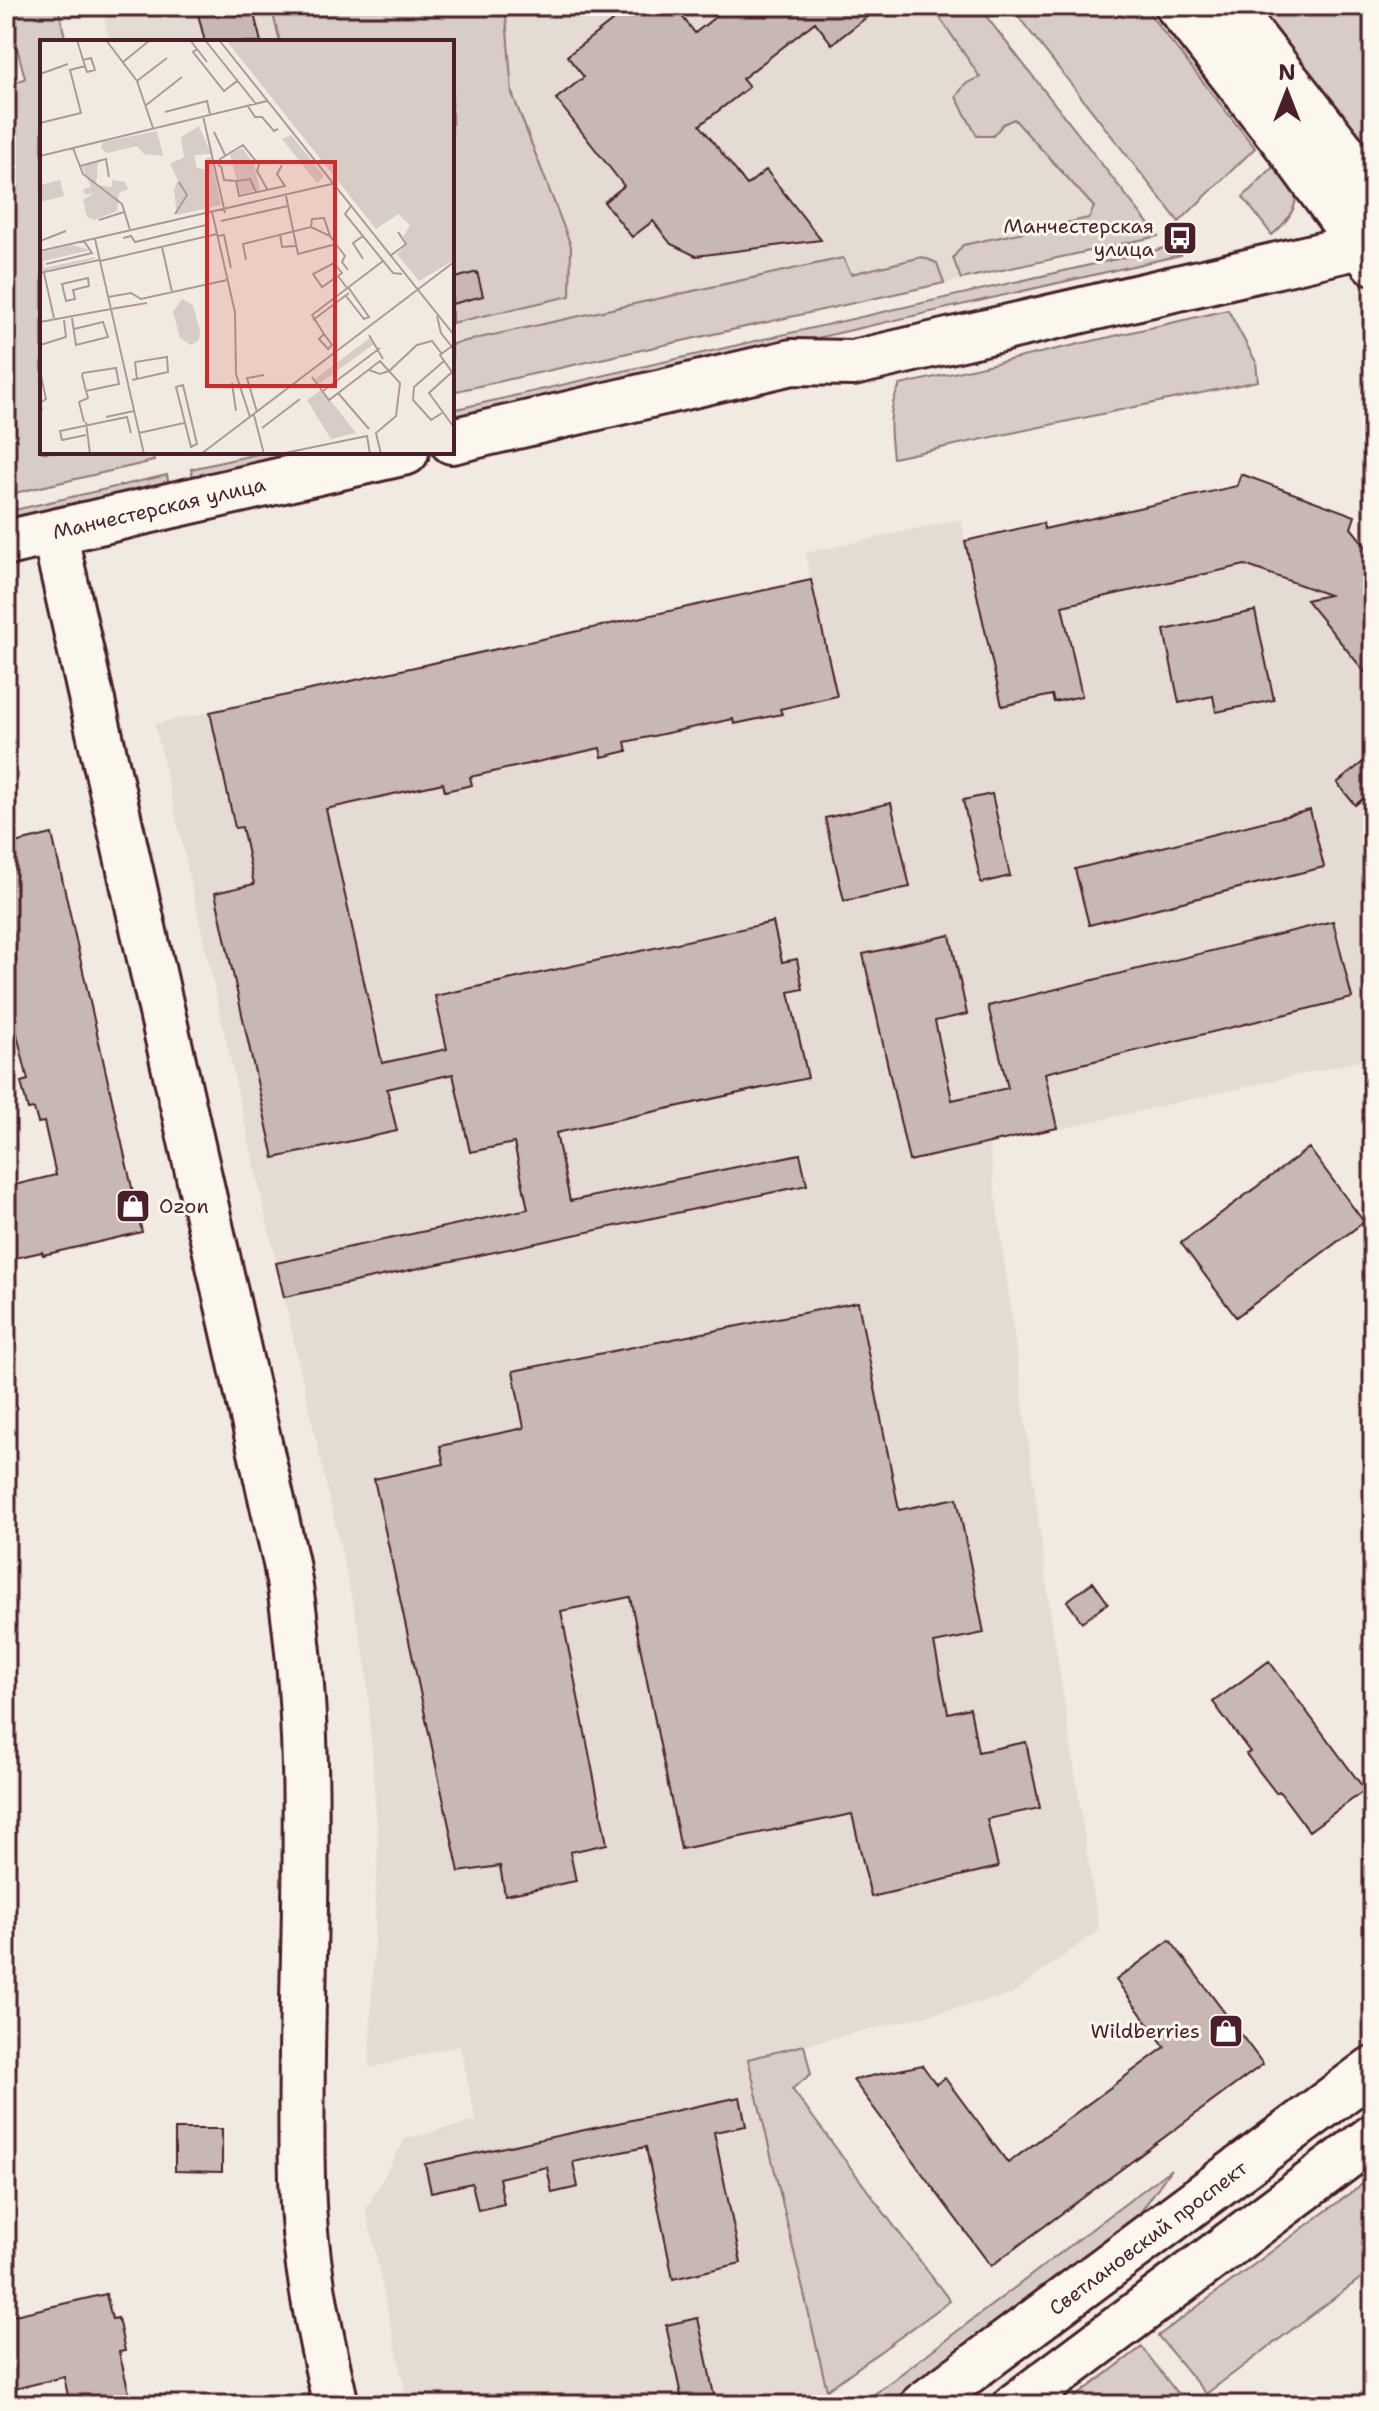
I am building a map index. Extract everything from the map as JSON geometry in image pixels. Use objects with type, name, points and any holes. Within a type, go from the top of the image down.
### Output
[{"type":"street","points":[[454,441],[792,362],[853,363],[1369,248],[1178,6]]},
{"type":"street","points":[[1228,6],[1373,190]]},
{"type":"street","name":"Манчестерская улица","points":[[6,543],[397,454]]},
{"type":"street","points":[[54,532],[276,1518],[295,1616],[305,1735],[302,2179],[312,2284],[336,2405]]},
{"type":"street","name":"Светлановский проспект","points":[[923,2405],[1373,2069]]},
{"type":"street","points":[[1016,2405],[1373,2137]]},
{"type":"shaded area","points":[[6,6],[58,6],[66,40],[40,40],[40,454],[152,454],[154,461],[6,495],[6,88],[25,78]]},
{"type":"shaded area","points":[[102,6],[886,6],[895,19],[912,6],[978,6],[1158,236],[454,392],[454,40],[109,40]]},
{"type":"shaded area","points":[[271,6],[498,6],[506,16],[512,93],[571,246],[570,296],[454,323],[454,40],[280,40]]},
{"type":"shaded area","points":[[932,6],[978,6],[1158,236],[961,279],[953,258],[963,245],[1089,218],[1094,207],[1014,119],[1003,124],[993,136],[977,136],[956,97],[965,84],[980,77]]},
{"type":"shaded area","points":[[1010,6],[1143,6],[1255,148],[1179,222]]},
{"type":"shaded area","points":[[1253,6],[1373,6],[1373,157]]},
{"type":"shaded area","points":[[1277,163],[1292,183],[1296,196],[1290,215],[1272,235],[1243,197]]},
{"type":"shaded area","points":[[1178,245],[1181,255],[454,421],[454,410]]},
{"type":"shaded area","points":[[922,257],[937,263],[944,283],[454,392],[454,344],[843,258],[851,274]]},
{"type":"shaded area","points":[[1228,310],[1256,362],[1258,381],[893,458],[891,412],[900,385]]},
{"type":"shaded area","points":[[257,454],[309,454],[194,480],[191,469]]},
{"type":"shaded area","points":[[1241,474],[1355,516],[1351,528],[1373,555],[1373,1058],[989,1145],[1052,1623],[1099,1930],[1010,1995],[748,2059],[827,2390],[808,2405],[408,2405],[366,2209],[405,2139],[476,2121],[460,2045],[369,2068],[378,1845],[366,1661],[155,724],[810,580],[806,553],[961,519],[965,540],[1043,523],[1045,528],[1236,486]]},
{"type":"shaded area","points":[[167,475],[169,487],[6,525],[6,512]]},
{"type":"shaded area","points":[[804,2045],[811,2074],[792,2089],[950,2301],[827,2390],[748,2059]]},
{"type":"shaded area","points":[[1171,2169],[1135,2220],[886,2405],[873,2405],[868,2399]]},
{"type":"shaded area","points":[[1373,2176],[1373,2269],[1206,2394],[1158,2336]]},
{"type":"shaded area","points":[[1142,2347],[1186,2405],[1065,2405]]},
{"type":"building","points":[[196,6],[252,6],[260,40],[204,40]]},
{"type":"building","points":[[600,6],[674,6],[695,33],[729,6],[881,6],[832,44],[815,22],[742,79],[749,87],[700,125],[747,185],[766,170],[821,240],[696,256],[671,244],[653,221],[632,237],[604,202],[624,186],[556,99],[584,77],[567,56],[612,21]]},
{"type":"building","points":[[477,272],[483,296],[454,303],[454,278]]},
{"type":"building","points":[[1241,474],[1355,516],[1351,528],[1373,555],[1373,682],[1306,600],[1329,595],[1245,565],[1062,606],[1082,696],[1054,702],[1052,695],[1002,706],[965,541],[1043,523],[1044,529],[1237,486]]},
{"type":"building","points":[[811,580],[837,696],[780,709],[782,714],[734,724],[733,719],[625,742],[627,751],[602,757],[600,748],[470,777],[472,785],[445,791],[443,783],[326,809],[382,1063],[447,1049],[435,996],[773,922],[782,962],[797,959],[803,989],[789,992],[808,1078],[556,1133],[570,1201],[800,1154],[807,1185],[284,1297],[276,1263],[528,1209],[514,1143],[470,1152],[453,1074],[387,1089],[397,1131],[274,1158],[215,893],[254,884],[242,827],[235,828],[210,712]]},
{"type":"building","points":[[1255,611],[1274,700],[1216,712],[1213,696],[1179,703],[1164,630]]},
{"type":"building","points":[[1373,754],[1373,791],[1355,805],[1337,783]]},
{"type":"building","points":[[992,794],[1010,876],[981,883],[963,800]]},
{"type":"building","points":[[891,803],[910,887],[844,901],[825,818]]},
{"type":"building","points":[[1310,810],[1324,867],[1089,925],[1075,869]]},
{"type":"building","points":[[52,834],[142,1232],[43,1255],[42,1252],[6,1260],[6,1187],[56,1175],[44,1122],[38,1123],[34,1109],[28,1110],[21,1082],[28,1080],[14,1022],[6,1024],[6,977],[11,976],[8,963],[16,961],[6,915],[6,845]]},
{"type":"building","points":[[1333,921],[1352,998],[1045,1073],[1057,1128],[909,1161],[863,954],[950,935],[967,1014],[935,1021],[952,1100],[1008,1088],[988,1006]]},
{"type":"building","points":[[1309,1148],[1364,1222],[1236,1317],[1181,1243]]},
{"type":"building","points":[[858,1302],[899,1510],[957,1498],[984,1633],[934,1643],[948,1713],[970,1708],[978,1752],[1026,1742],[1040,1808],[987,1819],[998,1867],[871,1897],[852,1814],[681,1849],[630,1597],[561,1611],[607,1844],[570,1852],[576,1881],[505,1895],[500,1866],[459,1872],[374,1479],[444,1464],[440,1446],[524,1428],[513,1371]]},
{"type":"building","points":[[1093,1582],[1108,1603],[1082,1622],[1067,1601]]},
{"type":"building","points":[[1269,1661],[1365,1790],[1309,1831],[1246,1754],[1250,1752],[1213,1702]]},
{"type":"building","points":[[1170,1940],[1263,2064],[991,2266],[853,2080],[922,2065],[936,2084],[945,2078],[1008,2163],[1165,2047],[1116,1980]]},
{"type":"building","points":[[740,2097],[746,2126],[714,2132],[741,2263],[673,2279],[646,2147],[573,2162],[578,2187],[552,2193],[547,2167],[499,2178],[504,2204],[478,2210],[472,2183],[431,2192],[425,2164]]},
{"type":"building","points":[[175,2129],[222,2129],[222,2172],[175,2171]]},
{"type":"building","points":[[106,2294],[112,2319],[118,2318],[125,2351],[119,2352],[132,2405],[70,2405],[64,2377],[6,2391],[6,2317]]},
{"type":"building","points":[[698,2318],[716,2405],[683,2405],[666,2325]]},
{"type":"place","name":"Манчестерская улица","points":[[1180,238]]},
{"type":"place","name":"Ozon","points":[[133,1206]]},
{"type":"place","name":"Wildberries","points":[[1226,2031]]}]
